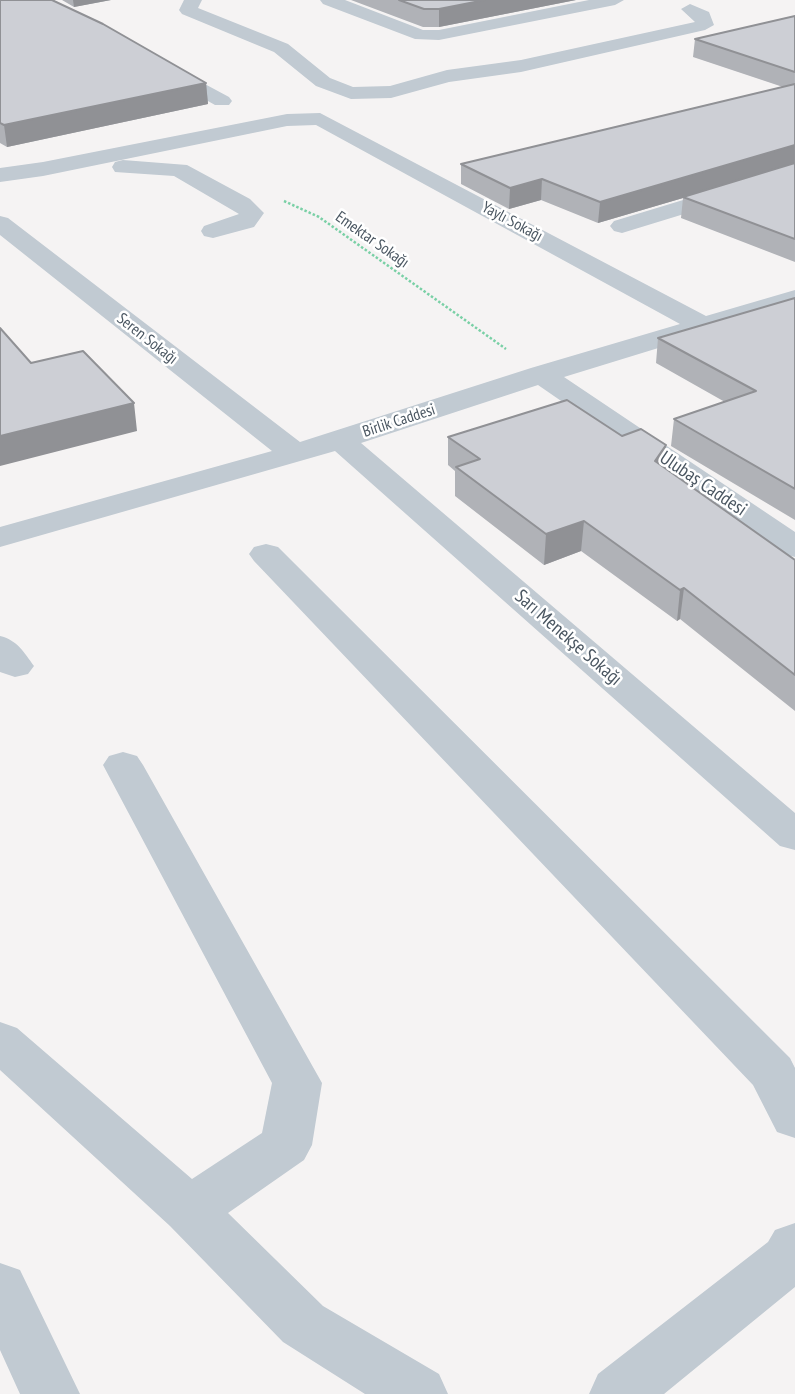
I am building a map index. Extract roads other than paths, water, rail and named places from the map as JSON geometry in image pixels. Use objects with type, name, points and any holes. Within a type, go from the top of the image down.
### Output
[{"type":"street","points":[[192,0],[188,10],[281,48],[323,82],[351,93],[391,92],[447,76],[522,66],[705,25],[703,16],[690,9]]},
{"type":"street","points":[[328,0],[421,35],[439,35],[615,0]]},
{"type":"street","points":[[151,61],[222,101]]},
{"type":"street","name":"Yaylı Sokağı","points":[[72,163],[288,120],[320,118],[703,325]]},
{"type":"street","points":[[0,174],[72,163],[80,166],[179,170],[242,204],[252,213],[246,222],[213,232]]},
{"type":"street","points":[[622,226],[795,173]]},
{"type":"street","name":"Seren Sokağı","points":[[0,223],[295,454]]},
{"type":"street","name":"Birlik Caddesi","points":[[0,537],[295,454],[541,374],[795,298]]},
{"type":"street","name":"Ulubaş Caddesi","points":[[541,374],[795,547]]},
{"type":"street","name":"Sarı Menekşe Sokağı","points":[[340,440],[795,836]]},
{"type":"street","points":[[266,554],[772,1072],[795,1117]]},
{"type":"street","points":[[123,765],[297,1083],[286,1145],[189,1209]]},
{"type":"street","points":[[0,1041],[189,1209],[303,1324],[418,1394]]},
{"type":"street","points":[[619,1394],[788,1259],[795,1247]]},
{"type":"street","points":[[0,1288],[50,1394]]}]
